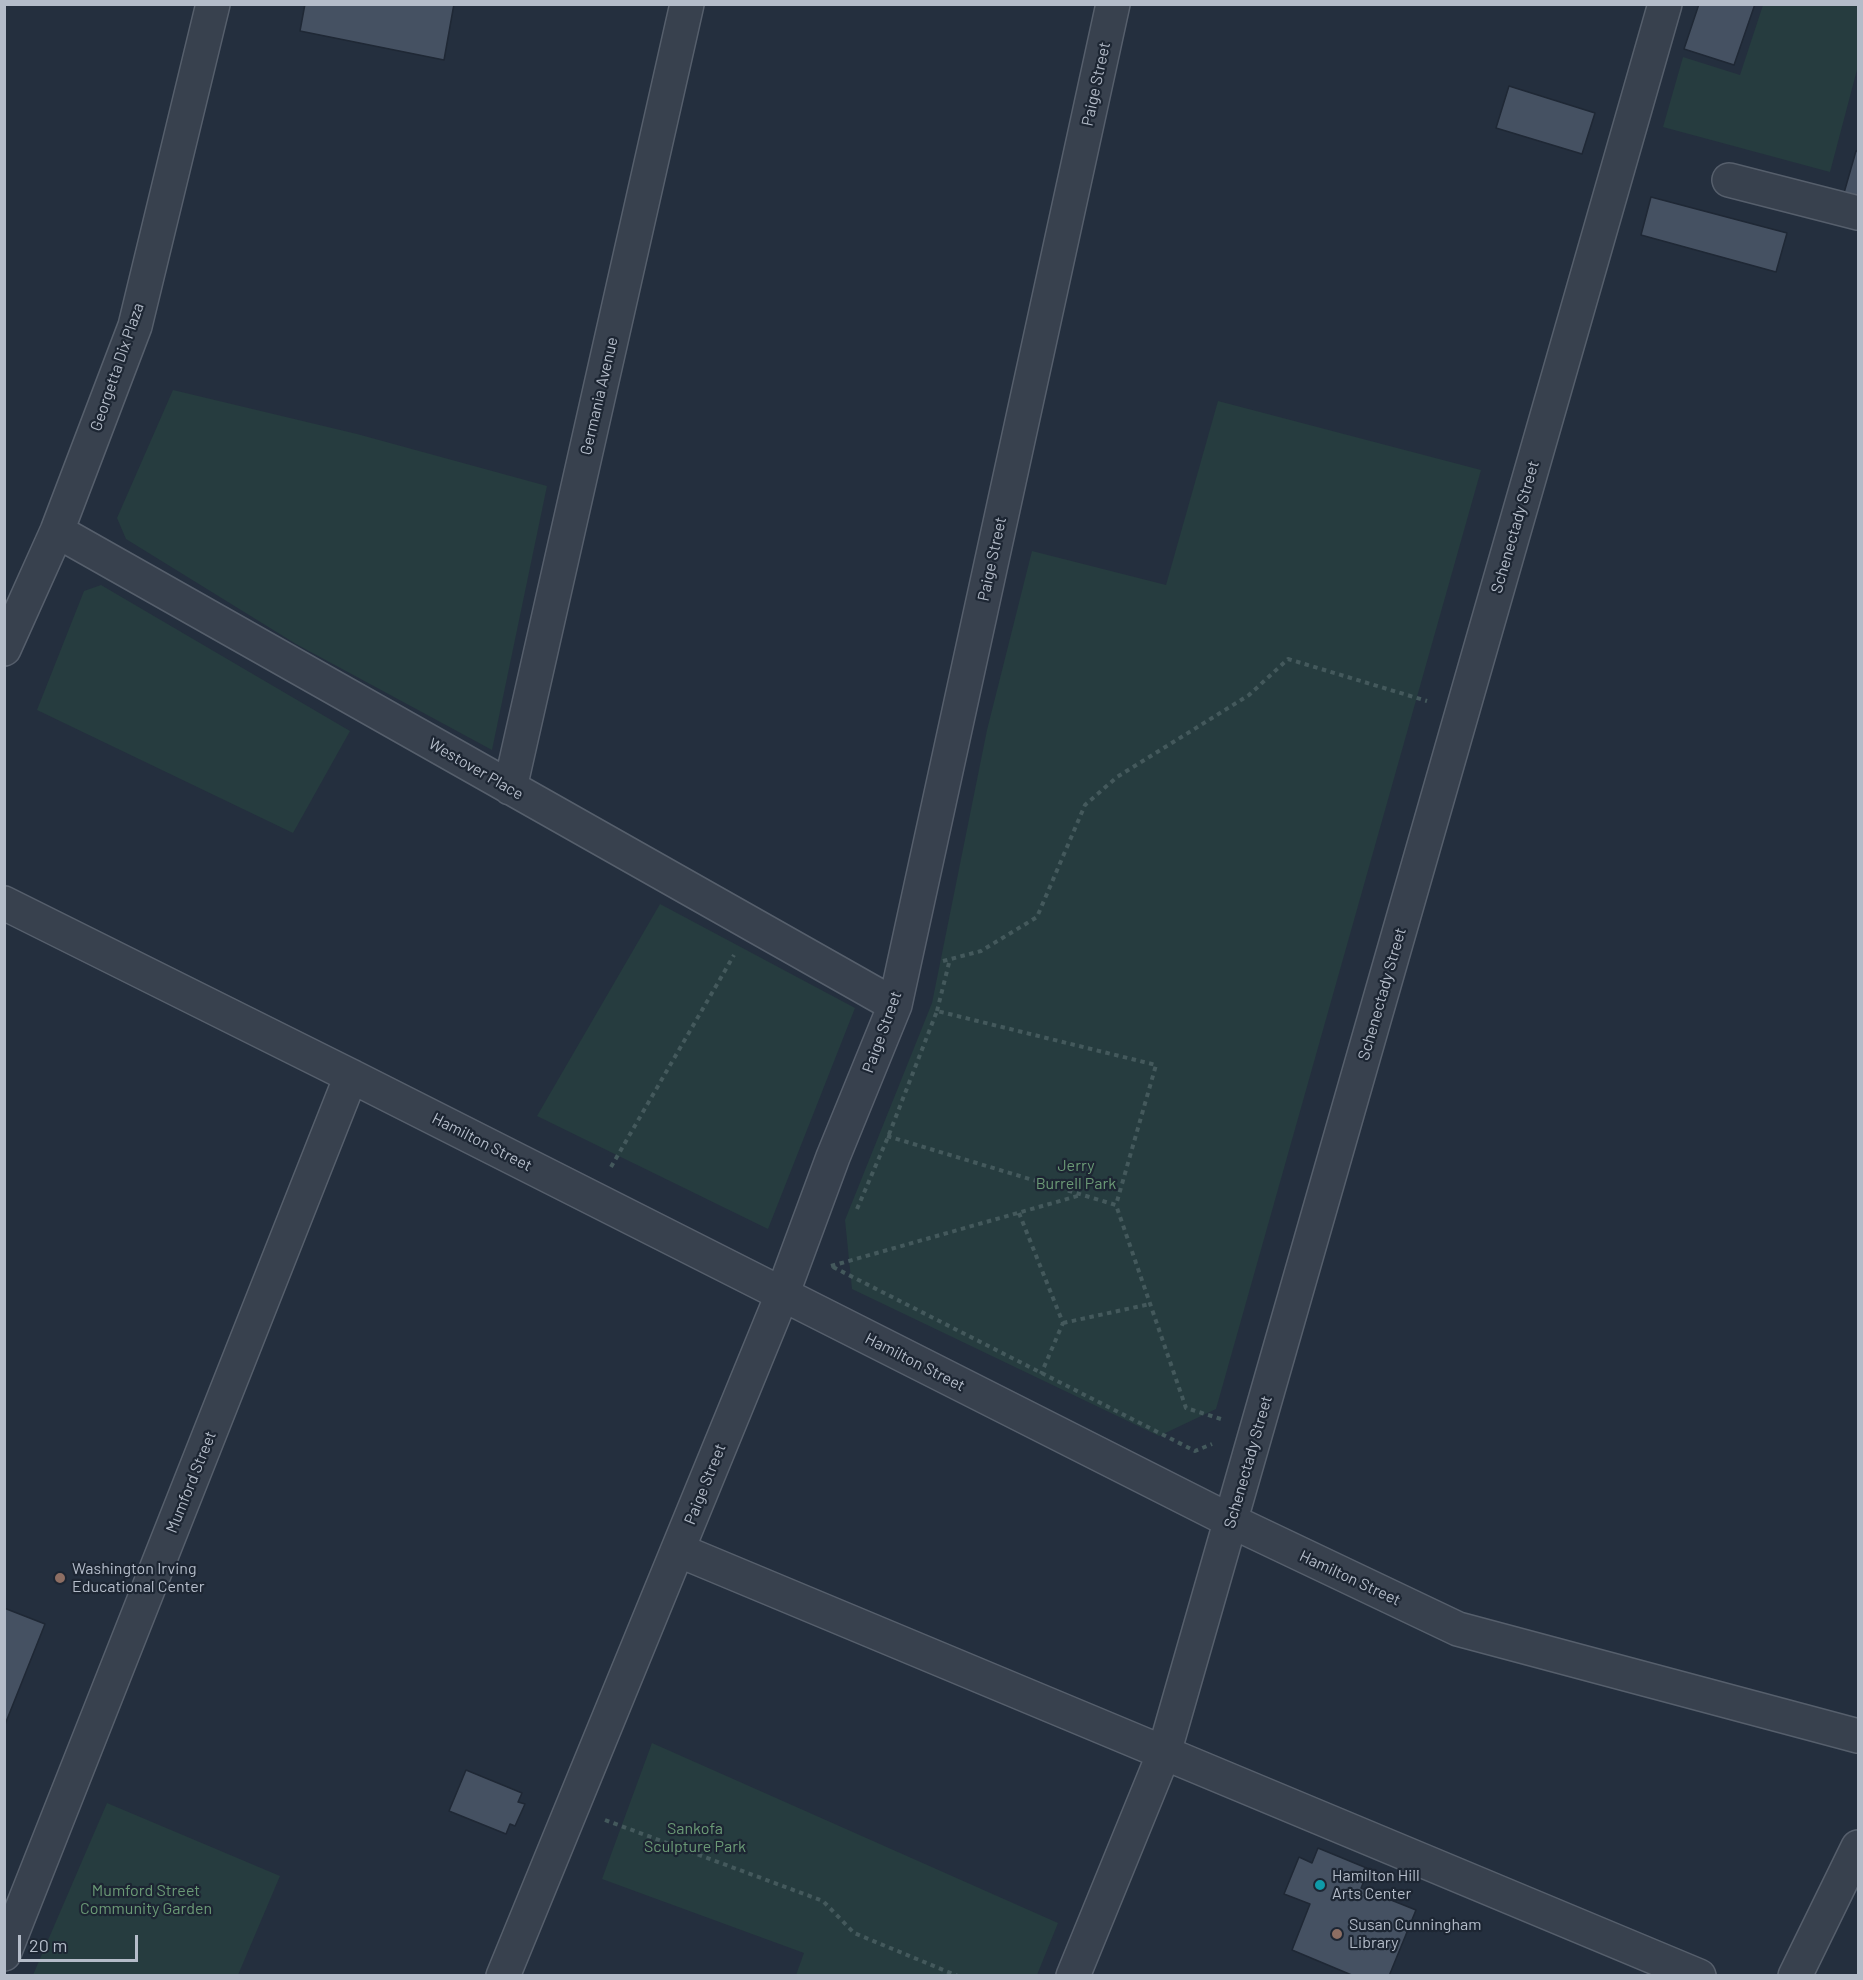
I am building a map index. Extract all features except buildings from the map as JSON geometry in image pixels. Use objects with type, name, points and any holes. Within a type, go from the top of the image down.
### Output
[{"type":"street","name":"Georgetta Dix Plaza","points":[[4,649],[57,531],[135,326],[213,4]]},
{"type":"street","name":"Germania Avenue","points":[[510,788],[687,4]]},
{"type":"street","name":"Paige Street","points":[[503,1976],[782,1295],[846,1124],[895,1005],[1113,4]]},
{"type":"street","name":"Schenectady Street","points":[[1073,1976],[1164,1753],[1231,1521],[1242,1426],[1462,712],[1665,4]]},
{"type":"street","points":[[1729,180],[1858,213]]},
{"type":"street","name":"Westover Place","points":[[57,531],[895,1005]]},
{"type":"street","name":"Hamilton Street","points":[[4,903],[1231,1521],[1458,1629],[1858,1736]]},
{"type":"street","name":"Mumford Street","points":[[4,1954],[351,1076]]},
{"type":"street","points":[[678,1550],[1699,1976]]},
{"type":"street","points":[[1795,1976],[1858,1847]]},
{"type":"path","points":[[903,970],[981,951],[1037,917],[1086,806],[1118,777],[1249,695],[1288,659],[1462,712]]},
{"type":"path","points":[[592,1198],[752,924]]},
{"type":"path","points":[[855,1212],[888,1137],[937,1011],[950,959]]},
{"type":"path","points":[[937,1011],[1156,1065],[1116,1205],[1186,1408],[1242,1426]]},
{"type":"path","points":[[846,1124],[1116,1205]]},
{"type":"path","points":[[832,1266],[1082,1195]]},
{"type":"path","points":[[1019,1213],[1062,1323],[1041,1374]]},
{"type":"path","points":[[832,1266],[836,1256]]},
{"type":"path","points":[[796,1257],[832,1266],[1041,1374],[1195,1450],[1221,1441],[1242,1426]]},
{"type":"path","points":[[1062,1323],[1150,1304]]},
{"type":"path","points":[[572,1807],[823,1901],[854,1933],[958,1976]]},
{"type":"green space","points":[[1763,5],[1858,5],[1858,66],[1830,172],[1663,127],[1683,57],[1740,75]]},
{"type":"green space","points":[[173,390],[357,434],[547,486],[492,750],[296,644],[126,539],[117,518]]},
{"type":"green space","name":"Jerry Burrell Park","points":[[1218,401],[1481,470],[1216,1409],[1159,1436],[852,1289],[845,1220],[932,1003],[987,730],[1032,551],[1166,585]]},
{"type":"green space","points":[[101,585],[350,731],[293,833],[37,710],[84,591]]},
{"type":"green space","points":[[660,904],[855,1008],[768,1229],[537,1116]]},
{"type":"green space","name":"Sankofa Sculpture Park","points":[[652,1743],[1058,1923],[1037,1975],[796,1975],[804,1953],[602,1879]]},
{"type":"green space","name":"Mumford Street Community Garden","points":[[107,1803],[280,1876],[238,1975],[33,1975]]},
{"type":"place","name":"Washington Irving Educational Center","points":[[60,1578]]},
{"type":"place","name":"Hamilton Hill Arts Center","points":[[1320,1885]]},
{"type":"place","name":"Susan Cunningham Library","points":[[1337,1934]]}]
